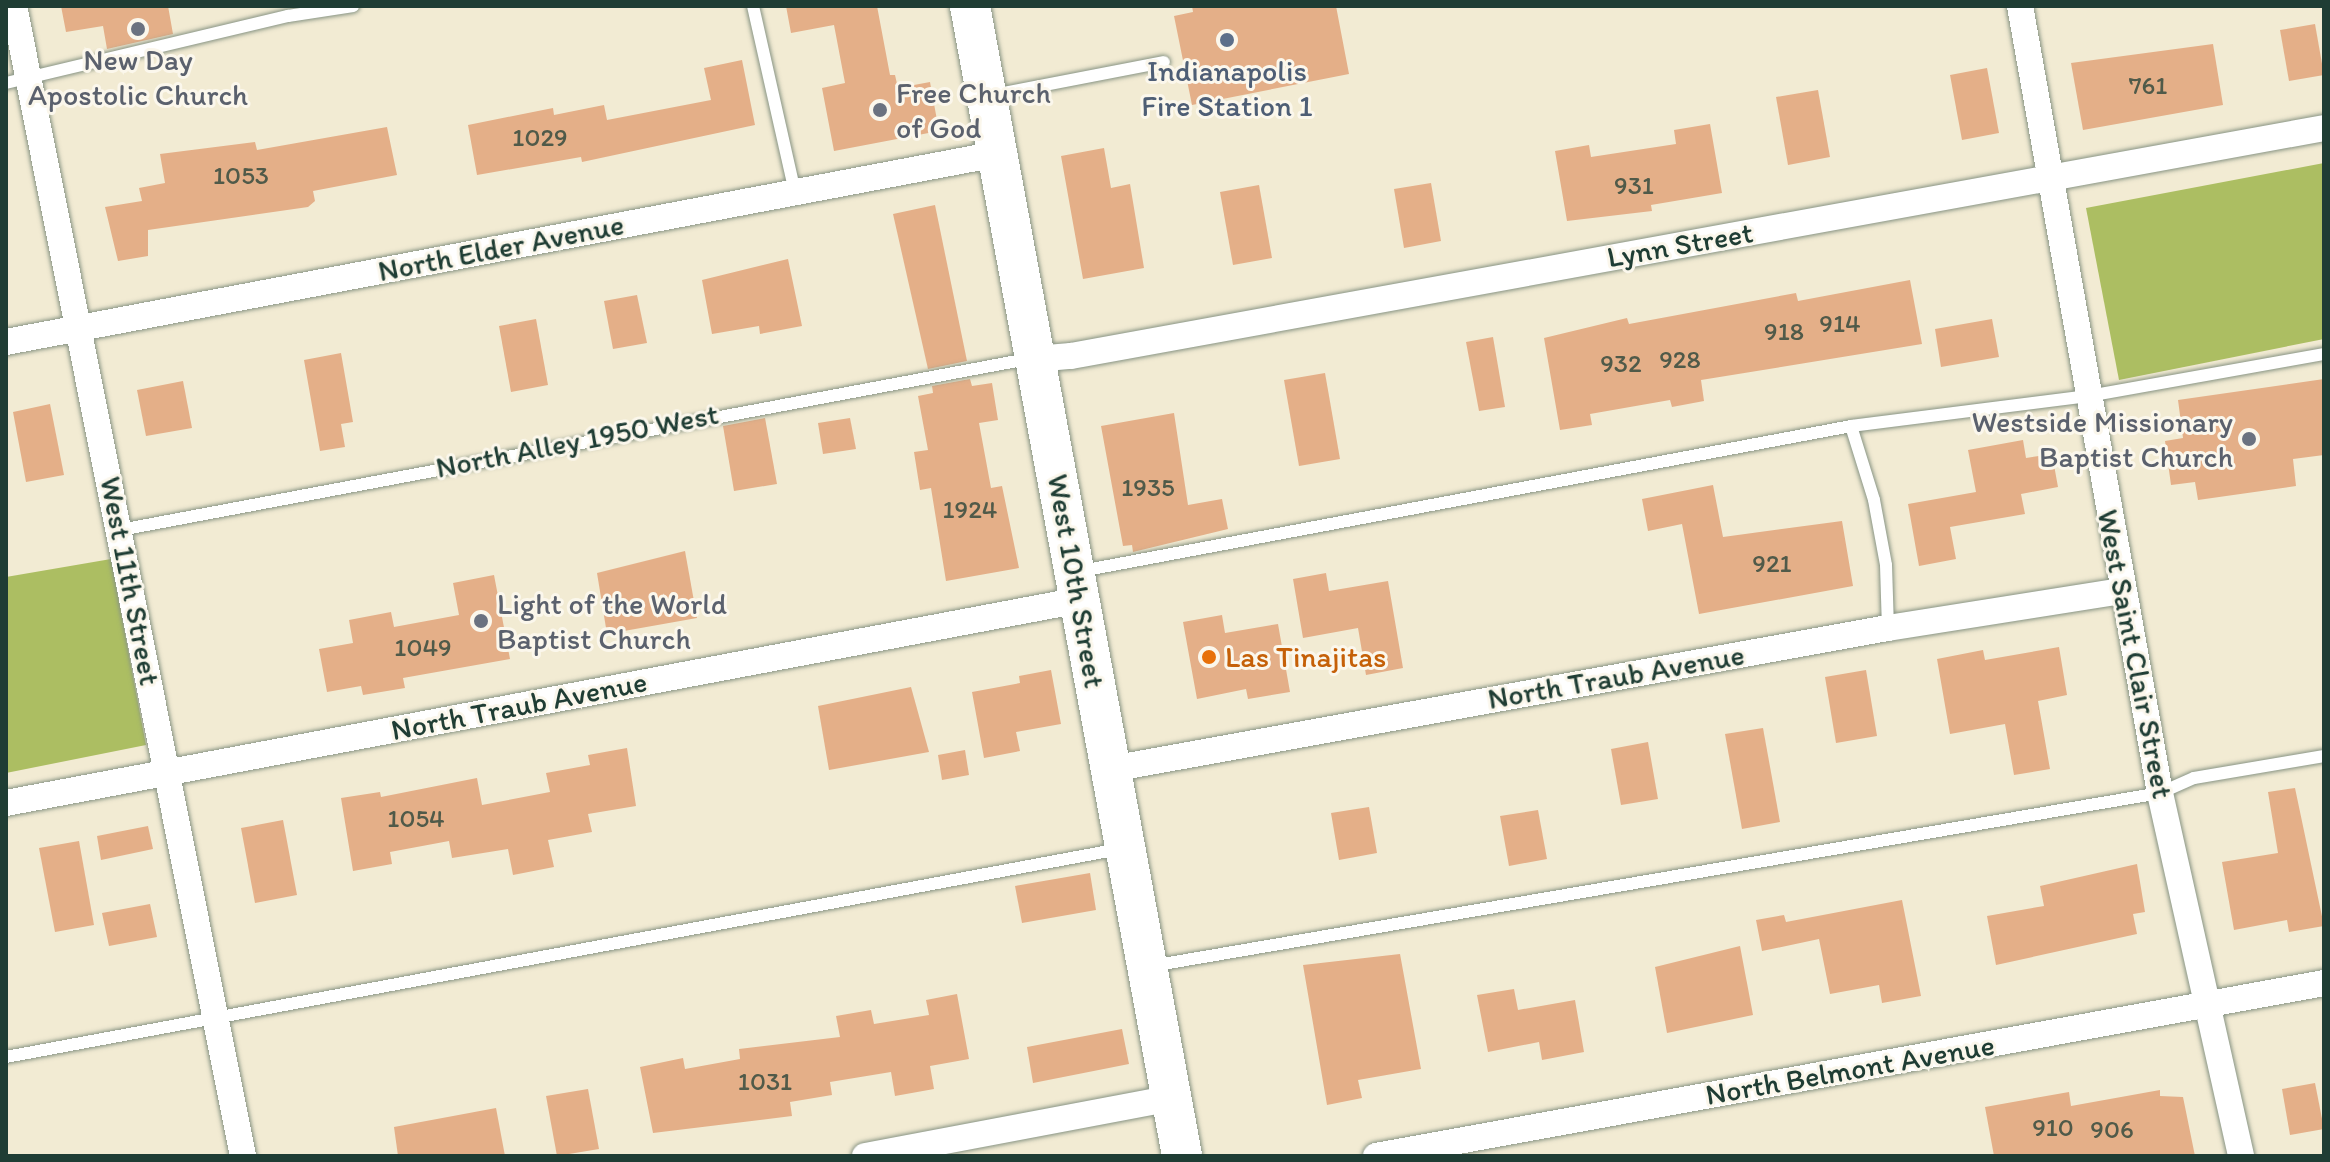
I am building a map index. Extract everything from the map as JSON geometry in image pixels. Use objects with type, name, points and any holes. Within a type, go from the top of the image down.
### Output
[{"type":"main road","name":"West 10th Street","points":[[970,6],[1182,1156]]},
{"type":"street","name":"West 11th Street","points":[[14,6],[17,82],[79,328],[243,1156]]},
{"type":"street","name":"West Saint Clair Street","points":[[2020,6],[2160,793],[2210,1004],[2241,1156]]},
{"type":"street","name":"Lynn Street","points":[[1035,359],[1071,356],[2324,128]]},
{"type":"street","name":"North Elder Avenue","points":[[6,342],[997,154]]},
{"type":"street","name":"North Traub Avenue","points":[[6,803],[168,773],[1077,586]]},
{"type":"street","name":"North Traub Avenue","points":[[1111,769],[1888,628],[2122,591]]},
{"type":"street","name":"North Belmont Avenue","points":[[1376,1156],[2324,983]]},
{"type":"street","points":[[865,1156],[1172,1098]]},
{"type":"lane","points":[[17,82],[288,16],[353,6]]},
{"type":"lane","points":[[753,6],[795,193]]},
{"type":"lane","points":[[986,96],[1164,62]]},
{"type":"lane","points":[[1077,586],[1851,426],[2088,396],[2324,354]]},
{"type":"lane","name":"North Alley 1950 West","points":[[120,530],[1035,359]]},
{"type":"lane","points":[[1851,426],[1884,552],[1888,628]]},
{"type":"lane","points":[[1147,966],[2160,793],[2194,778],[2324,756]]},
{"type":"lane","points":[[6,1057],[1126,848]]},
{"type":"green space","points":[[2324,163],[2324,339],[2119,380],[2086,208]]},
{"type":"green space","points":[[111,559],[146,745],[6,773],[6,577]]},
{"type":"building","name":"New Day Apostolic Church","points":[[61,6],[168,6],[173,34],[107,49],[103,26],[66,32]]},
{"type":"building","name":"Free Church of God","points":[[786,6],[877,6],[890,75],[895,75],[898,88],[930,82],[939,131],[834,151],[822,88],[845,83],[834,25],[791,33]]},
{"type":"building","points":[[1192,6],[1336,6],[1349,74],[1192,105],[1174,16],[1193,12]]},
{"type":"building","points":[[2315,24],[2324,75],[2289,81],[2280,30]]},
{"type":"building","points":[[2213,44],[2223,105],[2083,130],[2071,63]]},
{"type":"building","points":[[742,60],[755,125],[582,162],[581,157],[477,175],[468,125],[553,108],[554,115],[604,105],[607,120],[711,100],[704,68]]},
{"type":"building","points":[[1987,68],[1999,133],[1962,140],[1950,75]]},
{"type":"building","points":[[1818,90],[1830,157],[1788,165],[1776,97]]},
{"type":"building","points":[[1710,124],[1722,193],[1651,205],[1652,211],[1567,221],[1555,151],[1589,145],[1591,157],[1676,144],[1674,130]]},
{"type":"building","points":[[387,127],[397,175],[313,191],[315,201],[308,207],[148,230],[148,256],[118,261],[105,207],[142,201],[139,188],[165,183],[160,154],[255,142],[257,150]]},
{"type":"building","points":[[1104,148],[1111,188],[1130,184],[1144,268],[1083,279],[1061,156]]},
{"type":"building","points":[[1431,183],[1441,241],[1404,248],[1394,189]]},
{"type":"building","points":[[1259,185],[1272,258],[1233,265],[1220,192]]},
{"type":"building","points":[[935,205],[967,361],[928,369],[893,214]]},
{"type":"building","points":[[788,259],[802,326],[760,334],[759,326],[712,334],[702,280]]},
{"type":"building","points":[[1910,280],[1922,344],[1701,380],[1704,401],[1672,407],[1670,400],[1590,414],[1592,425],[1560,430],[1544,338],[1627,318],[1629,324],[1796,293],[1798,301]]},
{"type":"building","points":[[637,295],[647,343],[613,349],[604,301]]},
{"type":"building","points":[[536,319],[548,385],[511,392],[499,326]]},
{"type":"building","points":[[1992,319],[1999,357],[1941,367],[1935,329]]},
{"type":"building","points":[[1493,337],[1505,407],[1479,411],[1466,342]]},
{"type":"building","points":[[341,353],[353,422],[341,424],[345,447],[320,451],[304,360]]},
{"type":"building","points":[[1325,373],[1340,459],[1299,466],[1284,380]]},
{"type":"building","points":[[970,379],[972,386],[992,383],[998,420],[979,423],[991,488],[1002,486],[1019,568],[946,581],[931,488],[920,490],[914,452],[928,450],[918,396],[933,393],[932,386]]},
{"type":"building","name":"Westside Missionary Baptist Church","points":[[2324,379],[2324,455],[2293,459],[2296,486],[2198,500],[2195,482],[2171,485],[2165,441],[2183,438],[2178,400]]},
{"type":"building","points":[[183,381],[192,428],[146,436],[137,390]]},
{"type":"building","points":[[50,404],[64,475],[26,482],[13,412]]},
{"type":"building","points":[[1174,413],[1188,505],[1222,499],[1228,529],[1133,552],[1132,545],[1123,546],[1101,426]]},
{"type":"building","points":[[765,418],[777,484],[734,491],[723,426]]},
{"type":"building","points":[[850,418],[856,449],[823,454],[818,423]]},
{"type":"building","points":[[2023,440],[2026,458],[2052,454],[2058,487],[2021,494],[2025,514],[1950,527],[1956,559],[1919,566],[1908,504],[1976,492],[1968,450]]},
{"type":"building","points":[[1713,485],[1723,537],[1842,521],[1853,586],[1699,614],[1682,524],[1648,531],[1642,499]]},
{"type":"building","points":[[685,551],[697,618],[607,634],[597,573]]},
{"type":"building","points":[[1326,573],[1329,591],[1388,581],[1403,668],[1366,675],[1358,628],[1303,638],[1293,579]]},
{"type":"building","points":[[494,575],[510,659],[403,678],[405,688],[363,695],[361,686],[327,692],[319,649],[353,643],[349,620],[391,612],[394,627],[459,615],[453,583]]},
{"type":"building","points":[[1222,615],[1225,633],[1278,624],[1290,692],[1248,699],[1246,689],[1197,699],[1183,622]]},
{"type":"building","points":[[2059,647],[2067,695],[2038,701],[2050,769],[2014,775],[2005,724],[1950,734],[1937,659],[1983,650],[1985,660]]},
{"type":"building","points":[[1051,670],[1061,724],[1016,732],[1020,751],[984,758],[972,692],[1020,683],[1019,676]]},
{"type":"building","points":[[1866,670],[1877,736],[1836,743],[1825,677]]},
{"type":"building","points":[[911,687],[929,752],[829,770],[818,706]]},
{"type":"building","points":[[1763,728],[1780,822],[1742,829],[1725,734]]},
{"type":"building","points":[[1648,742],[1658,799],[1621,805],[1611,749]]},
{"type":"building","points":[[627,748],[636,806],[588,814],[592,832],[548,840],[554,867],[513,875],[508,849],[452,858],[449,841],[390,852],[392,864],[353,871],[341,798],[380,792],[381,797],[477,778],[482,805],[550,792],[546,773],[590,765],[588,755]]},
{"type":"building","points":[[965,750],[969,775],[942,780],[938,755]]},
{"type":"building","points":[[2295,788],[2324,926],[2289,932],[2287,920],[2234,930],[2222,862],[2278,853],[2268,792]]},
{"type":"building","points":[[1369,807],[1377,853],[1339,860],[1331,813]]},
{"type":"building","points":[[1538,810],[1547,859],[1509,866],[1500,816]]},
{"type":"building","points":[[283,820],[297,895],[255,903],[241,828]]},
{"type":"building","points":[[148,826],[153,849],[101,860],[97,836]]},
{"type":"building","points":[[79,841],[94,925],[55,932],[39,848]]},
{"type":"building","points":[[2137,864],[2145,912],[2133,914],[2137,934],[1996,965],[1987,916],[2044,906],[2040,886]]},
{"type":"building","points":[[1090,873],[1096,910],[1022,923],[1015,886]]},
{"type":"building","points":[[1902,900],[1921,996],[1882,1003],[1879,985],[1830,994],[1819,939],[1762,951],[1756,920],[1784,915],[1786,922]]},
{"type":"building","points":[[150,904],[157,937],[109,946],[102,913]]},
{"type":"building","points":[[1740,946],[1753,1015],[1667,1033],[1655,967]]},
{"type":"building","points":[[1400,954],[1421,1069],[1358,1080],[1362,1098],[1327,1105],[1303,965]]},
{"type":"building","points":[[1514,989],[1518,1010],[1575,1000],[1584,1052],[1542,1060],[1539,1042],[1488,1052],[1477,995]]},
{"type":"building","points":[[957,994],[969,1059],[930,1066],[934,1089],[895,1096],[891,1072],[830,1082],[832,1095],[790,1102],[792,1116],[653,1133],[640,1067],[683,1058],[685,1069],[740,1059],[739,1049],[840,1037],[836,1016],[871,1010],[874,1024],[929,1015],[926,1000]]},
{"type":"building","points":[[1122,1029],[1129,1064],[1033,1083],[1027,1047]]},
{"type":"building","points":[[2315,1083],[2324,1129],[2290,1135],[2282,1089]]},
{"type":"building","points":[[588,1089],[599,1149],[557,1156],[546,1096]]},
{"type":"building","points":[[2160,1090],[2160,1096],[2183,1097],[2195,1156],[1994,1156],[1985,1107],[2069,1092],[2071,1106]]},
{"type":"building","points":[[496,1108],[505,1156],[398,1156],[394,1127]]},
{"type":"place","name":"New Day Apostolic Church","points":[[138,29]]},
{"type":"place","name":"Indianapolis Fire Station 1","points":[[1227,40]]},
{"type":"place","name":"Free Church of God","points":[[880,110]]},
{"type":"place","name":"Westside Missionary Baptist Church","points":[[2249,439]]},
{"type":"place","name":"Light of the World Baptist Church","points":[[481,621]]},
{"type":"place","name":"Las Tinajitas","points":[[1209,657]]}]
